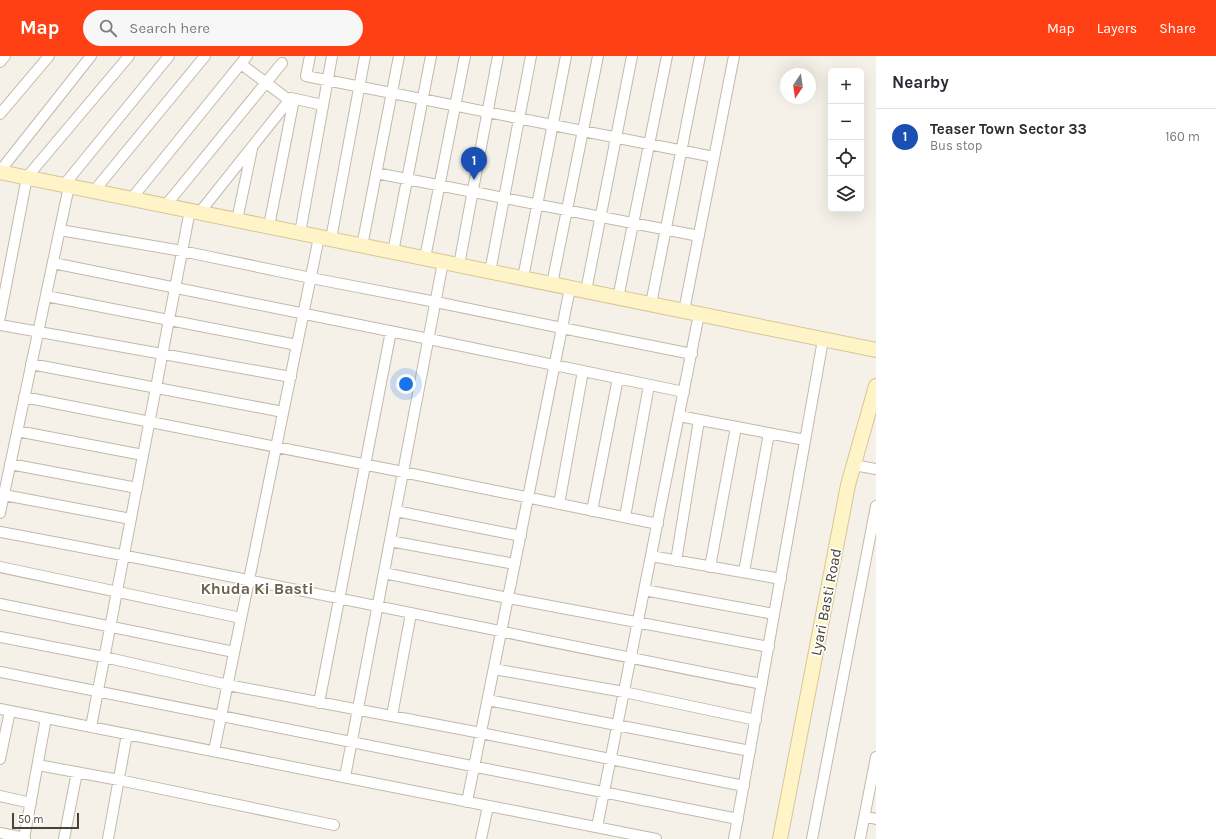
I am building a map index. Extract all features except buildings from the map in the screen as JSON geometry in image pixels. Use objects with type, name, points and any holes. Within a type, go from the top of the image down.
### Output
[{"type":"street","points":[[0,62],[5,56]]},
{"type":"street","points":[[0,114],[50,56]]},
{"type":"street","points":[[91,56],[0,172],[876,350]]},
{"type":"street","points":[[0,317],[27,177],[129,56]]},
{"type":"street","points":[[0,513],[60,230],[67,185],[169,56]]},
{"type":"street","points":[[94,191],[205,56]]},
{"type":"street","points":[[310,56],[306,76],[714,157]]},
{"type":"street","points":[[300,233],[332,56]]},
{"type":"street","points":[[214,751],[311,278],[325,238],[365,56]]},
{"type":"street","points":[[362,246],[399,56]]},
{"type":"street","points":[[393,252],[431,56]]},
{"type":"street","points":[[425,258],[465,56]]},
{"type":"street","points":[[459,265],[498,56]]},
{"type":"street","points":[[490,272],[531,56]]},
{"type":"street","points":[[523,278],[566,56]]},
{"type":"street","points":[[552,284],[598,56]]},
{"type":"street","points":[[586,291],[632,56]]},
{"type":"street","points":[[618,298],[667,56]]},
{"type":"street","points":[[651,304],[700,56]]},
{"type":"street","points":[[684,311],[734,56]]},
{"type":"street","points":[[132,198],[244,60],[266,83],[291,100],[323,105]]},
{"type":"street","points":[[166,206],[282,63]]},
{"type":"street","points":[[91,727],[182,251],[195,211],[252,147],[291,100]]},
{"type":"street","points":[[268,226],[291,100]]},
{"type":"street","points":[[237,220],[252,147]]},
{"type":"street","points":[[376,173],[699,236]]},
{"type":"street","points":[[60,230],[182,251],[692,354]]},
{"type":"street","points":[[345,777],[443,262]]},
{"type":"street","points":[[53,263],[304,313],[684,392]]},
{"type":"street","points":[[467,802],[570,288]]},
{"type":"street","points":[[46,296],[297,345]]},
{"type":"street","points":[[597,827],[699,314]]},
{"type":"street","points":[[0,325],[291,377]]},
{"type":"street","points":[[319,703],[391,331]]},
{"type":"street","points":[[734,839],[823,340]]},
{"type":"street","points":[[31,364],[283,412]]},
{"type":"street","points":[[559,504],[583,371]]},
{"type":"street","points":[[592,510],[618,378]]},
{"type":"street","points":[[625,517],[650,385]]},
{"type":"street","name":"Lyari Basti Road","points":[[780,839],[848,485],[876,386]]},
{"type":"street","points":[[24,398],[365,464],[658,524]]},
{"type":"street","points":[[679,416],[805,440]]},
{"type":"street","points":[[676,560],[699,420]]},
{"type":"street","points":[[710,566],[736,427]]},
{"type":"street","points":[[17,431],[143,455]]},
{"type":"street","points":[[744,572],[769,434]]},
{"type":"street","points":[[10,464],[137,488]]},
{"type":"street","points":[[854,465],[876,469]]},
{"type":"street","points":[[4,495],[131,519]]},
{"type":"street","points":[[812,839],[876,506]]},
{"type":"street","points":[[396,511],[521,536]]},
{"type":"street","points":[[0,532],[124,555],[762,684]]},
{"type":"street","points":[[390,541],[515,564]]},
{"type":"street","points":[[651,556],[781,579]]},
{"type":"street","points":[[0,567],[241,618]]},
{"type":"street","points":[[384,573],[768,647]]},
{"type":"street","points":[[644,590],[774,614]]},
{"type":"street","points":[[0,604],[234,652]]},
{"type":"street","points":[[392,716],[411,613]]},
{"type":"street","points":[[0,637],[104,657],[319,703],[481,733],[744,786]]},
{"type":"street","points":[[494,669],[624,692],[756,720]]},
{"type":"street","points":[[0,672],[738,819]]},
{"type":"street","points":[[488,700],[750,752]]},
{"type":"street","points":[[0,756],[5,710],[656,839]]},
{"type":"street","points":[[0,833],[24,838],[46,718]]},
{"type":"street","points":[[108,839],[127,734]]},
{"type":"street","points":[[860,839],[876,757]]},
{"type":"street","points":[[38,765],[119,780],[334,825]]},
{"type":"street","points":[[64,839],[77,772]]},
{"type":"street","points":[[0,796],[31,803]]},
{"type":"street","points":[[481,839],[488,806]]},
{"type":"street","points":[[865,816],[876,819]]},
{"type":"street","name":"Lyari Basti Road","points":[[784,820],[786,839]]},
{"type":"place","name":"Teaser Town Sector 33","points":[[474,180]]},
{"type":"district","name":"Khuda Ki Basti","points":[[257,588]]}]
